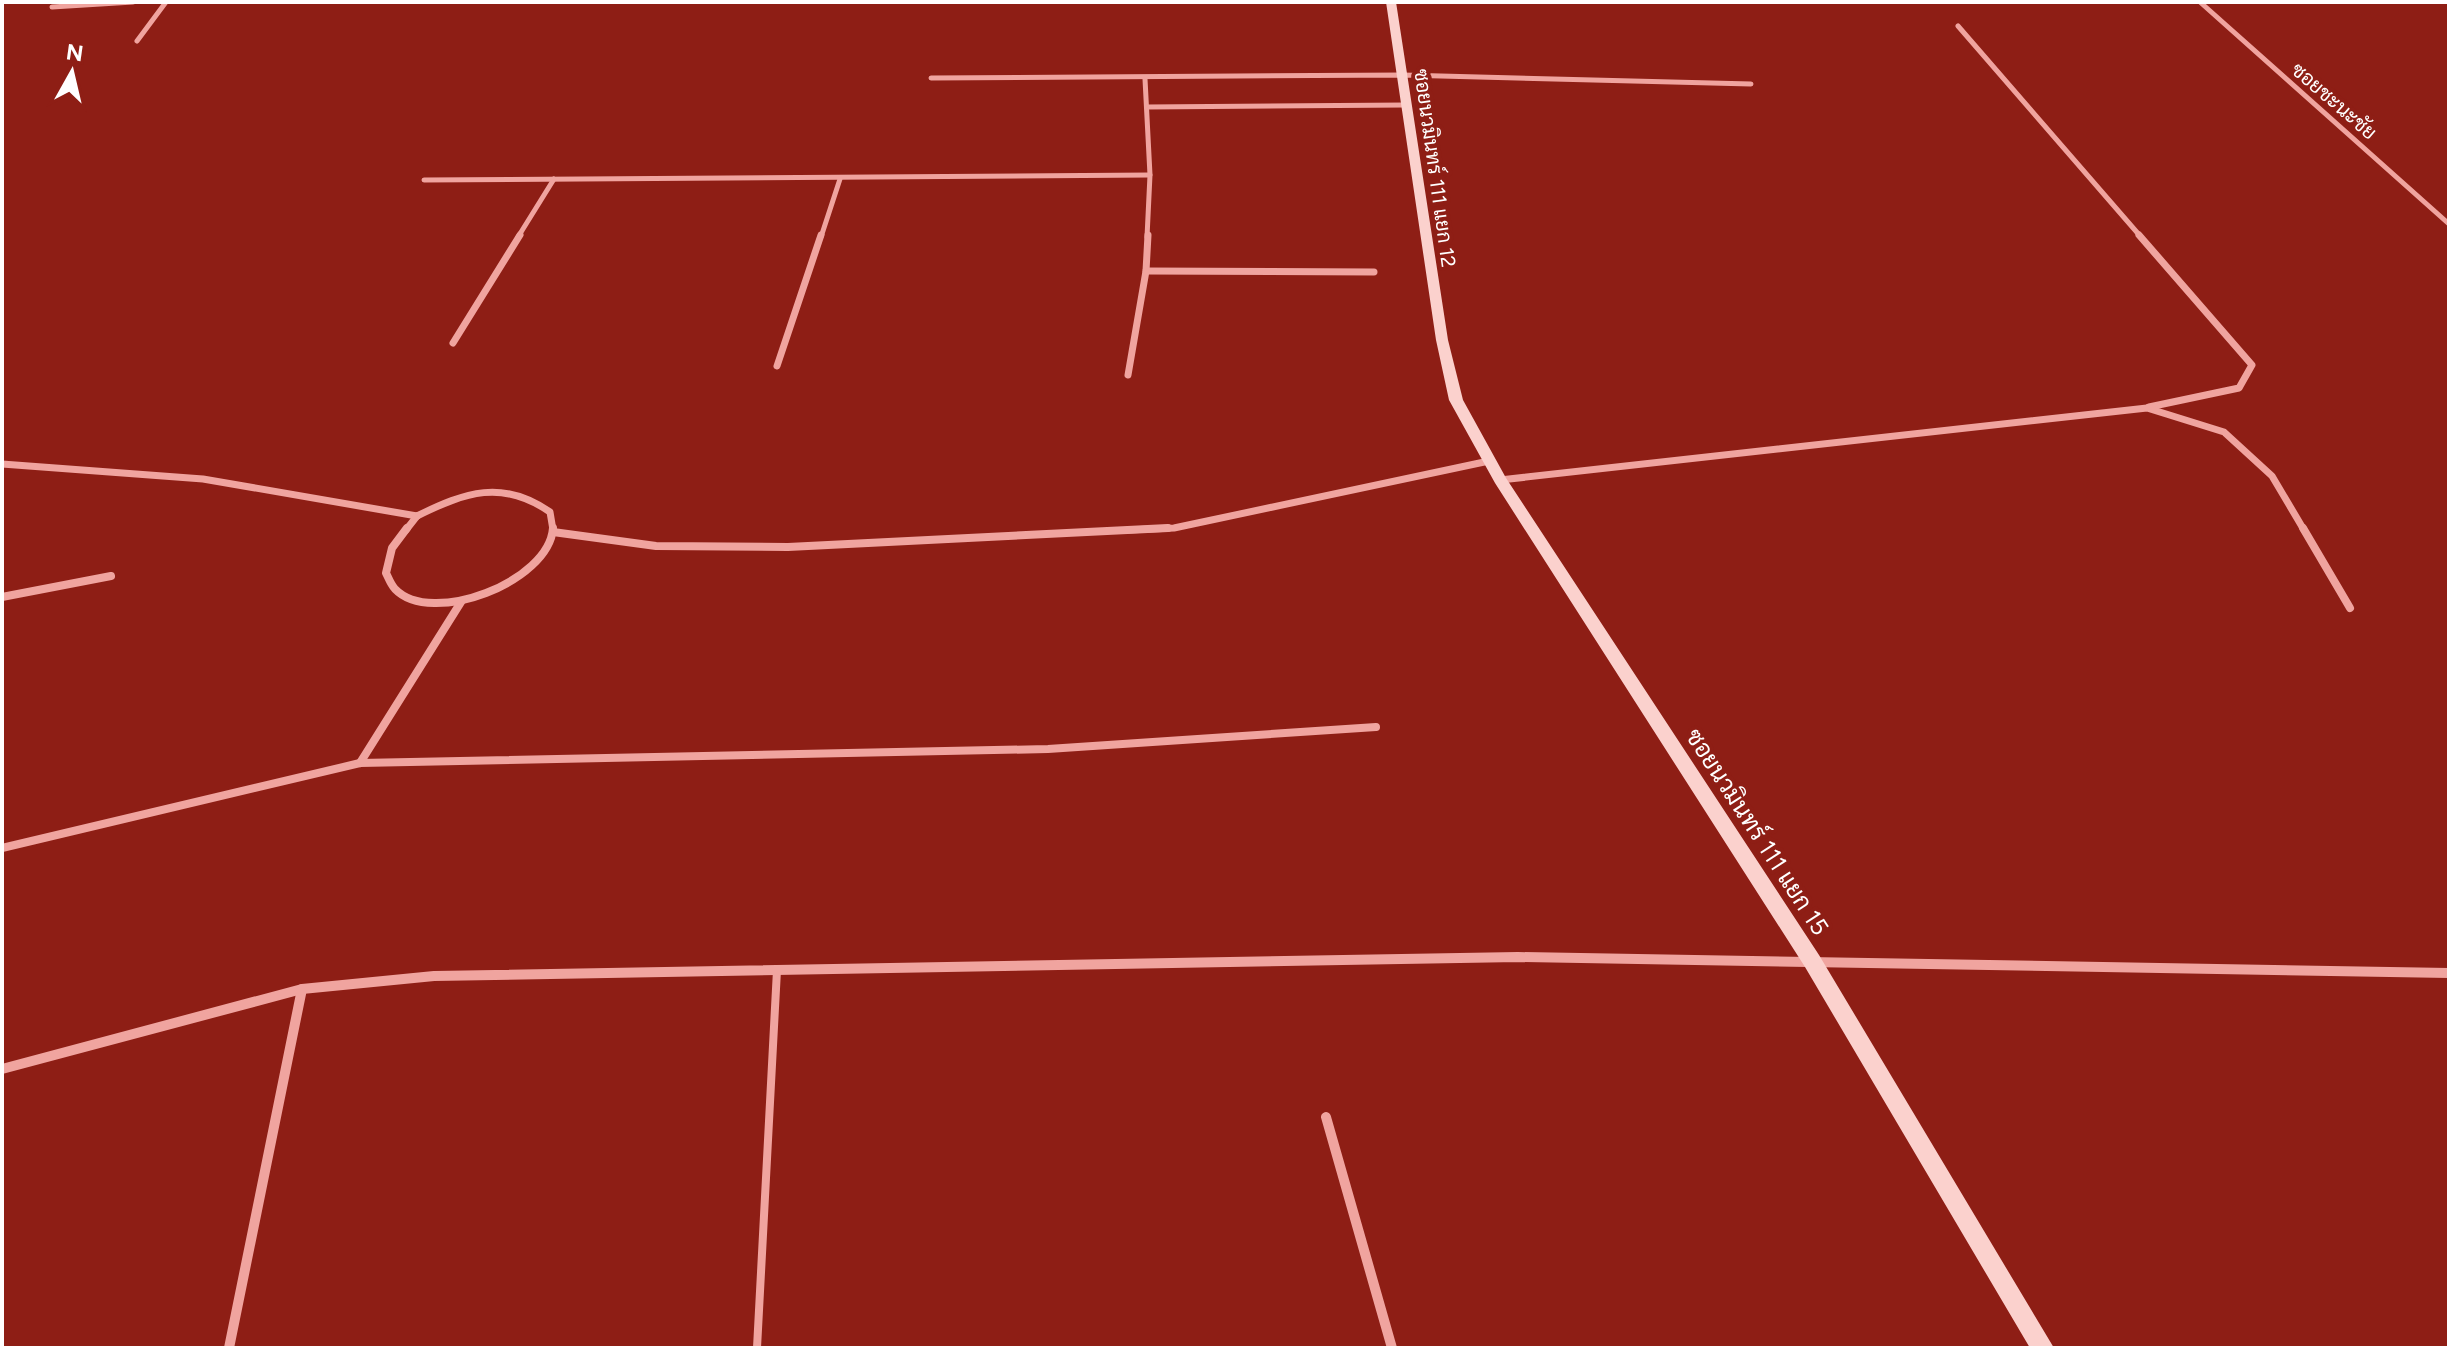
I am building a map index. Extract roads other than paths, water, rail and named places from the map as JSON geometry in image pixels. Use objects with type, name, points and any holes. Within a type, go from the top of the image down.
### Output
[{"type":"street","points":[[52,7],[133,2]]},
{"type":"street","points":[[137,41],[166,2]]},
{"type":"street","name":"ซอยนวมินทร์ 111 แยก 12","points":[[1391,2],[1442,340]]},
{"type":"street","name":"ซอยชะนะชัย","points":[[2200,2],[2449,224]]},
{"type":"street","points":[[1500,480],[2147,408],[2239,388],[2252,365],[1958,26]]},
{"type":"street","points":[[931,78],[1403,75],[1751,84]]},
{"type":"street","points":[[1128,375],[1146,271],[1150,175],[1145,79]]},
{"type":"street","points":[[1147,107],[1405,105]]},
{"type":"street","points":[[424,180],[1150,175]]},
{"type":"street","points":[[453,343],[554,179]]},
{"type":"street","points":[[777,366],[840,179]]},
{"type":"street","points":[[1146,271],[1374,272]]},
{"type":"street","name":"ซอยนวมินทร์ 111 แยก 15","points":[[1442,340],[1456,400],[1500,480],[1812,961],[2043,1348]]},
{"type":"street","points":[[2147,408],[2224,432],[2272,476],[2350,608]]},
{"type":"street","points":[[553,532],[656,546],[788,547],[1174,528],[1489,461]]},
{"type":"street","points":[[2,464],[203,479],[417,516]]},
{"type":"street","points":[[509,491],[534,499],[550,512],[553,532],[545,554],[524,575],[495,593],[461,602],[428,604],[402,595],[387,579],[385,559],[396,537],[417,516],[447,501],[468,495],[509,491]]},
{"type":"street","points":[[2,597],[111,576]]},
{"type":"street","points":[[360,763],[461,602]]},
{"type":"street","points":[[2,848],[360,763],[1048,749],[1376,727]]},
{"type":"street","points":[[2,1069],[302,989],[434,976],[1518,957],[2449,973]]},
{"type":"street","points":[[229,1348],[302,989]]},
{"type":"street","points":[[1326,1117],[1392,1348]]},
{"type":"lane","points":[[757,1348],[777,970]]}]
